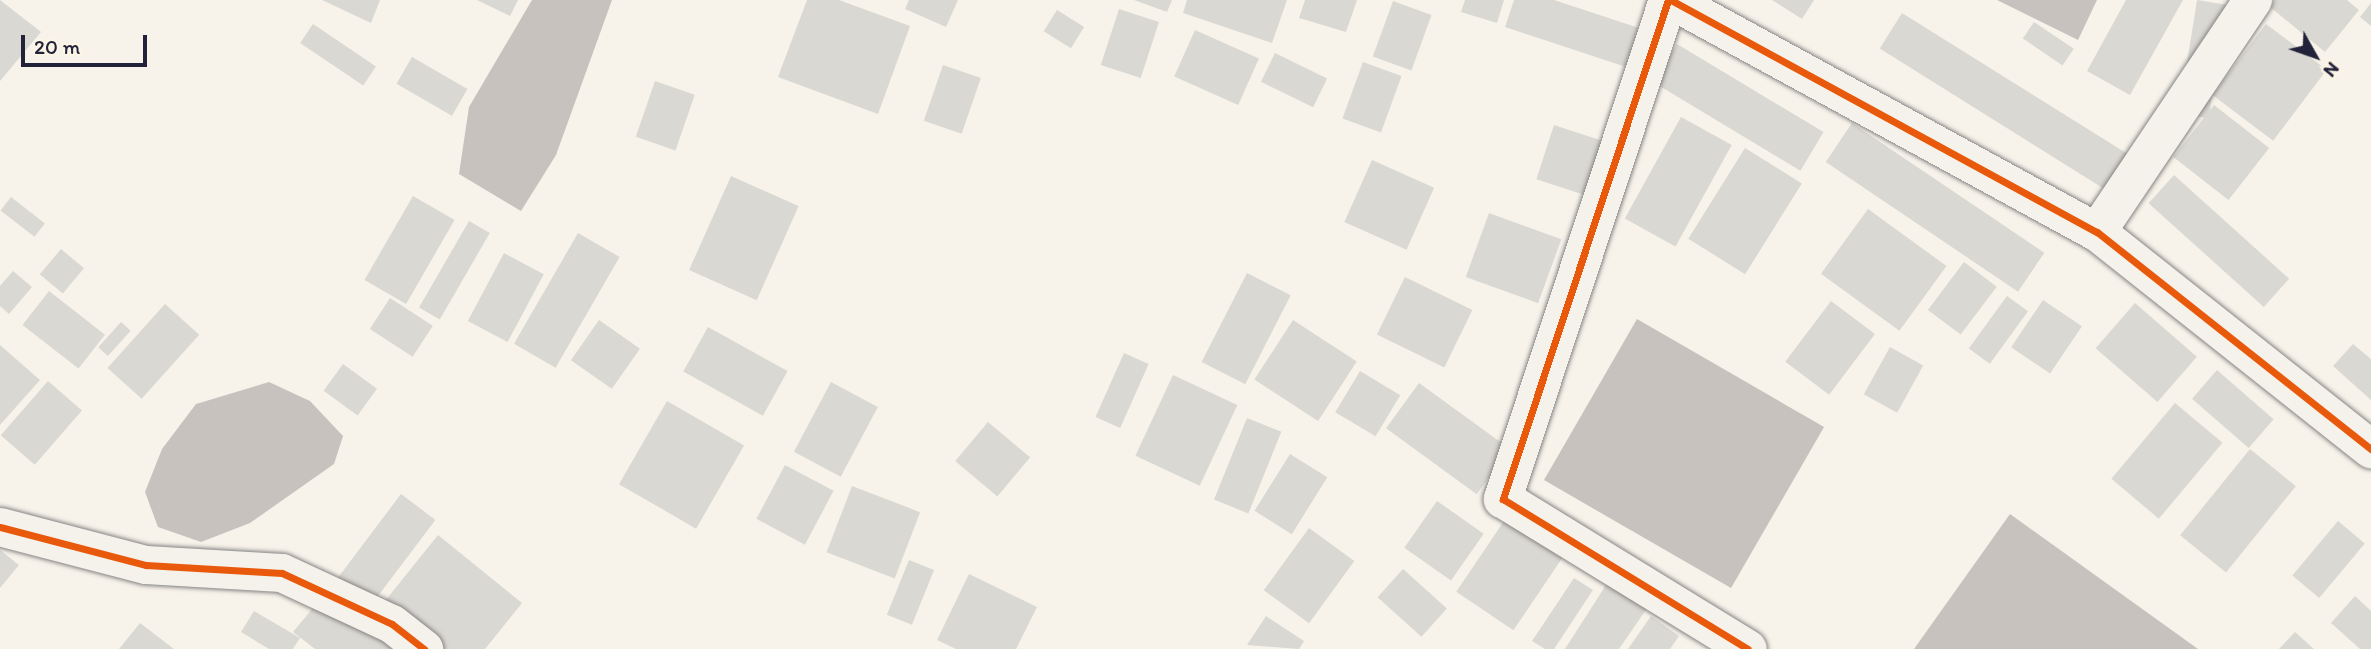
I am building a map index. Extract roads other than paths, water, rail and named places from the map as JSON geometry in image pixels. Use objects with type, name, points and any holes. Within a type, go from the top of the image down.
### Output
[{"type":"street","points":[[1748,649],[1503,499],[1669,0],[2097,232],[2371,449]]},
{"type":"street","points":[[2097,232],[2253,0]]},
{"type":"street","points":[[0,527],[146,565],[282,573],[357,605],[424,649]]}]
